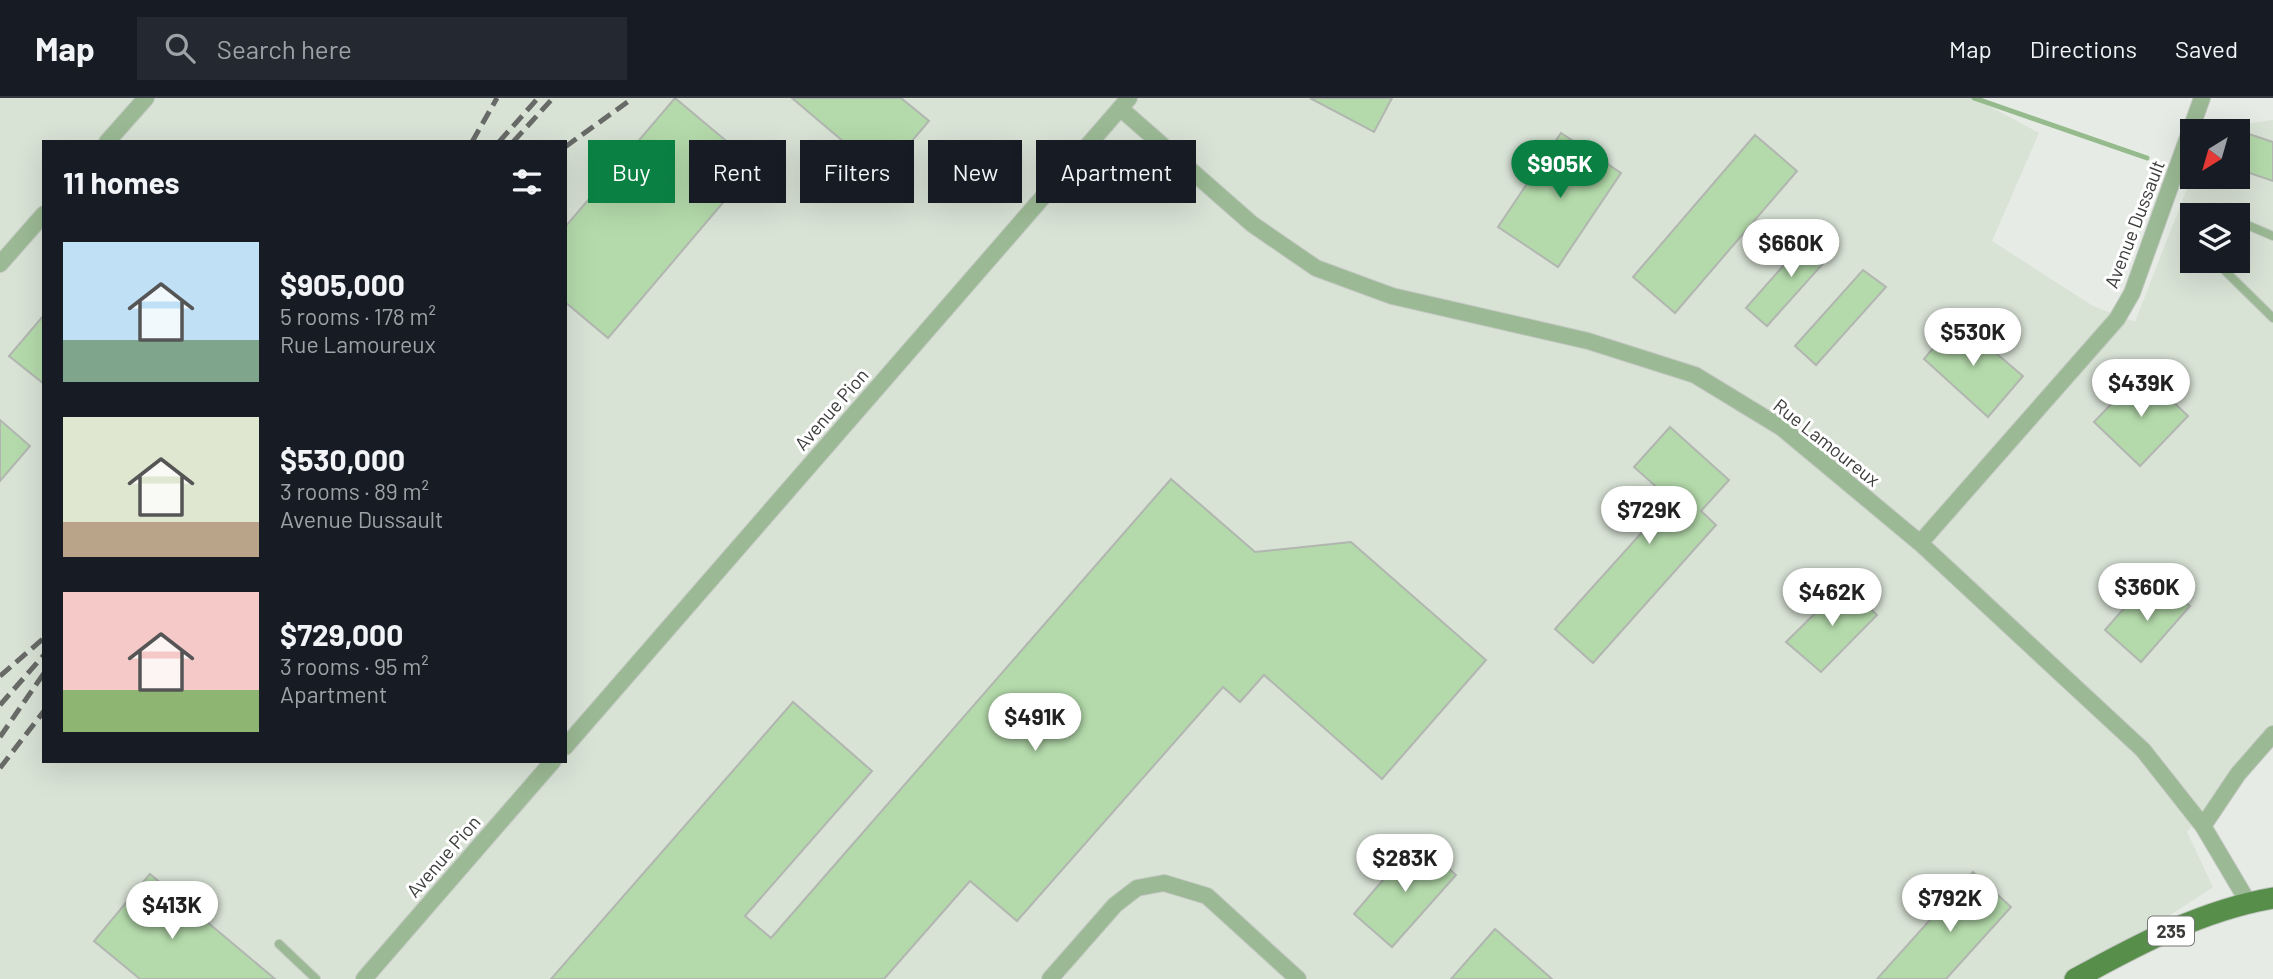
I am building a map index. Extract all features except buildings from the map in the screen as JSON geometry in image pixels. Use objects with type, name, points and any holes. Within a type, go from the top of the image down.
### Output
[{"type":"main road","name":"235","points":[[2075,979],[2146,940],[2248,902],[2273,898]]},
{"type":"street","points":[[109,140],[146,98]]},
{"type":"street","name":"Avenue Dussault","points":[[1920,544],[2117,319],[2132,293],[2202,98]]},
{"type":"street","name":"Rue Lamoureux","points":[[1124,103],[1252,223],[1316,268],[1392,296],[1588,341],[1695,375],[1782,428],[1920,544],[2143,750],[2203,826],[2248,902]]},
{"type":"street","name":"Avenue Pion","points":[[567,745],[1124,103]]},
{"type":"street","points":[[0,264],[42,216]]},
{"type":"street","points":[[2203,826],[2238,774],[2273,734]]},
{"type":"street","name":"Avenue Pion","points":[[364,979],[551,763]]},
{"type":"street","points":[[1050,979],[1115,905],[1137,888],[1164,883],[1207,896],[1298,979]]},
{"type":"lane","points":[[2250,226],[2273,236]]},
{"type":"lane","points":[[2227,273],[2273,318]]},
{"type":"lane","points":[[279,944],[316,979]]},
{"type":"shaded area","points":[[0,98],[1974,98],[2039,133],[1992,241],[2093,306],[2135,322],[2180,206],[2180,273],[2250,273],[2250,203],[2181,203],[2187,189],[2250,189],[2250,123],[2273,120],[2273,727],[2187,832],[2213,887],[2073,979],[0,979]]},
{"type":"waterway","points":[[1974,98],[2147,158]]},
{"type":"railway","points":[[473,140],[497,98]]},
{"type":"railway","points":[[501,140],[538,98]]},
{"type":"railway","points":[[515,140],[553,98]]},
{"type":"railway","points":[[567,146],[633,98]]},
{"type":"railway","points":[[0,676],[42,640]]},
{"type":"railway","points":[[0,705],[42,657]]},
{"type":"railway","points":[[0,737],[42,676]]},
{"type":"railway","points":[[0,768],[42,714]]}]
